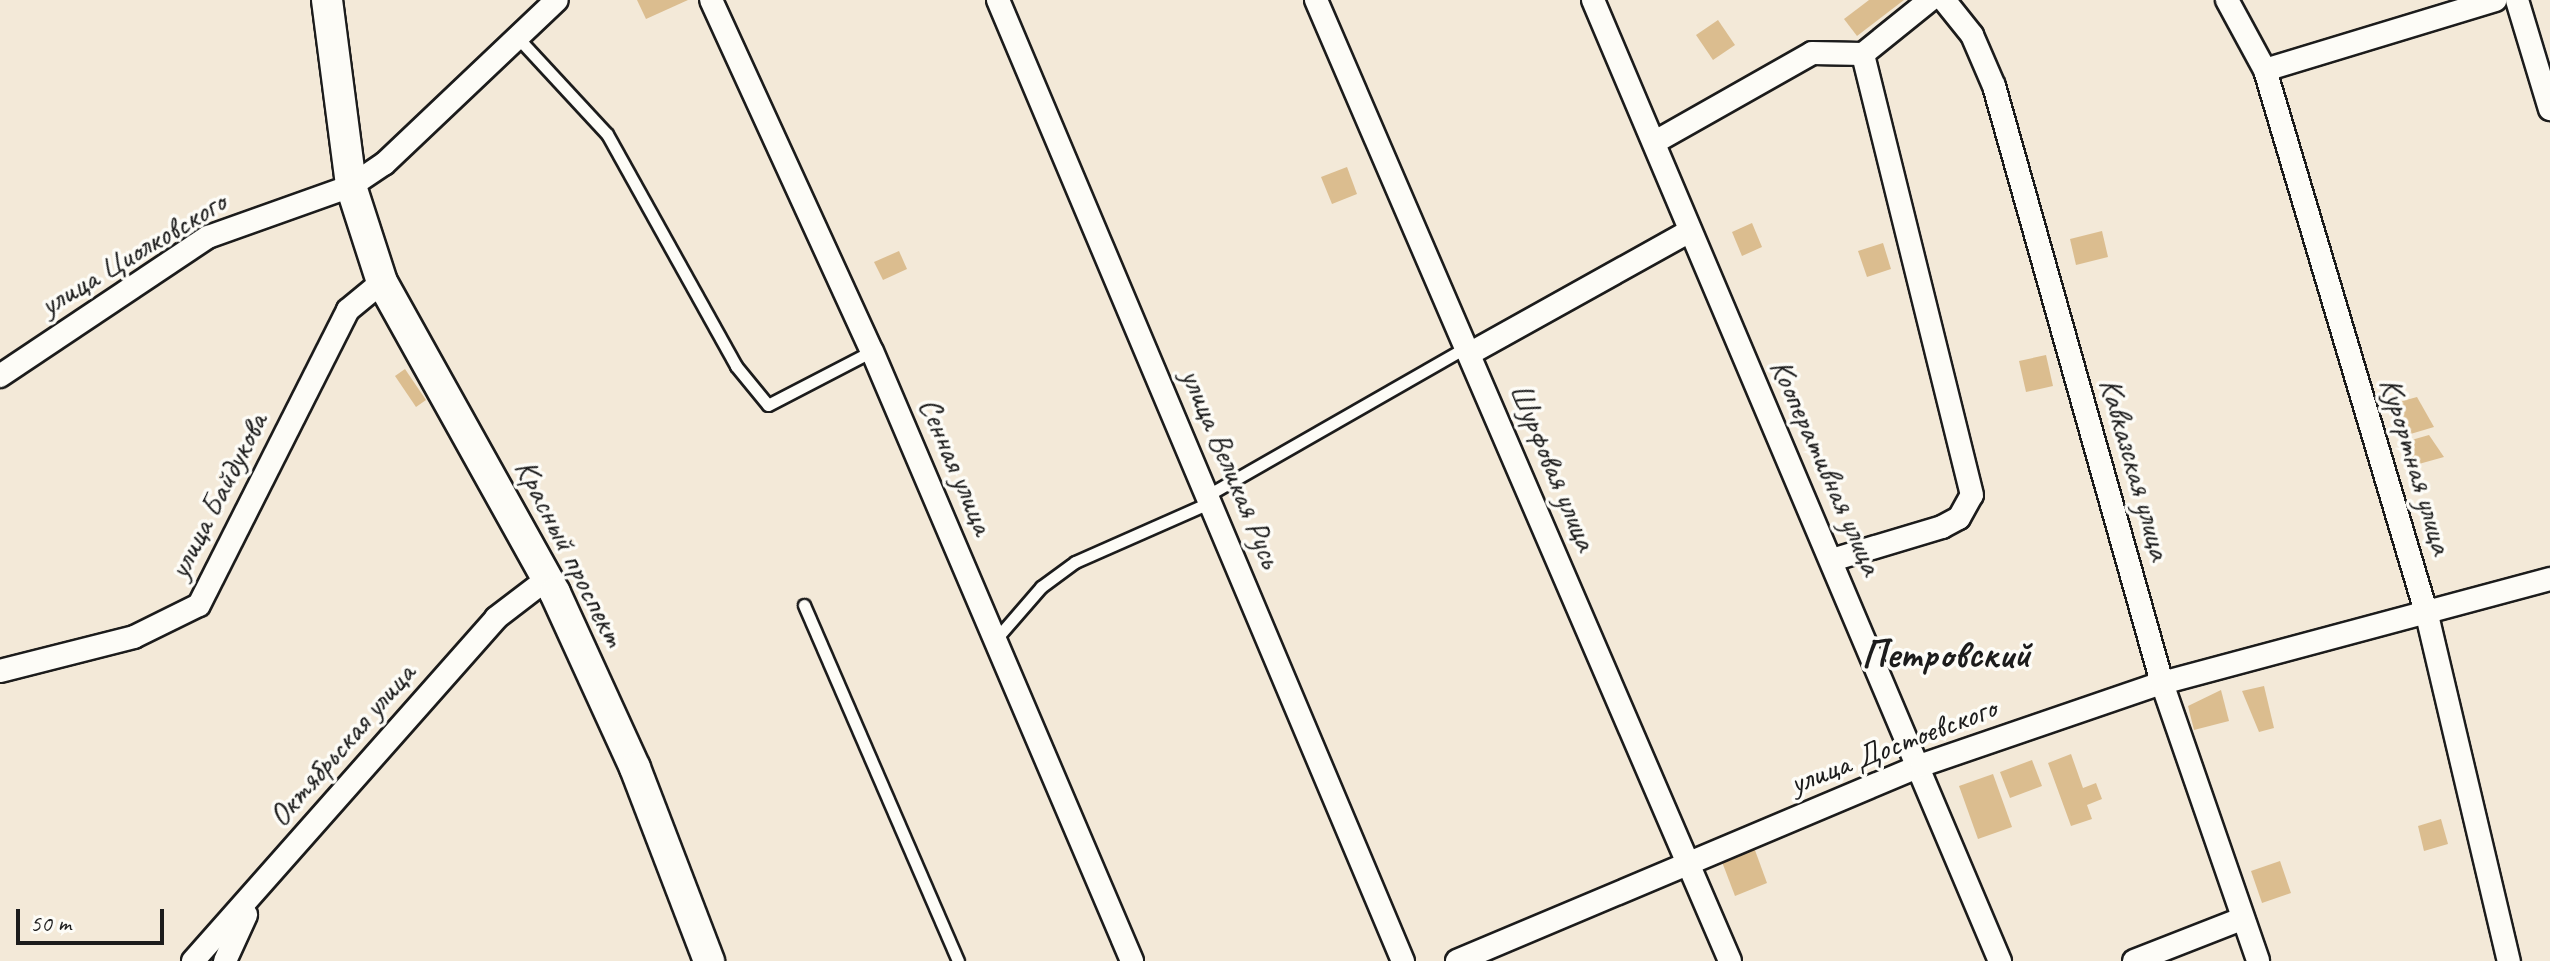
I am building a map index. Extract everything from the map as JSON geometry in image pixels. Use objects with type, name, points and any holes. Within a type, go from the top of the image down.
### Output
[{"type":"street","name":"Красный проспект","points":[[327,0],[351,186],[382,282],[547,579],[635,768],[709,961]]},
{"type":"street","name":"улица Циолковского","points":[[0,376],[208,237],[351,186],[434,123],[557,0]]},
{"type":"street","name":"Сенная улица","points":[[711,0],[872,351],[1132,961]]},
{"type":"street","name":"улица Великая Русь","points":[[998,0],[1403,961]]},
{"type":"street","name":"Шурфовая улица","points":[[1316,0],[1730,961]]},
{"type":"street","name":"Кооперативная улица","points":[[1593,0],[1655,142],[1688,232],[1922,765],[2000,961]]},
{"type":"street","points":[[1655,142],[1812,53],[1863,54],[1930,0]]},
{"type":"street","name":"Кавказская улица","points":[[1944,0],[1972,35],[1994,86],[2162,683],[2258,961]]},
{"type":"street","name":"Курортная улица","points":[[2227,0],[2265,70],[2427,615],[2509,961]]},
{"type":"street","points":[[2265,70],[2496,0]]},
{"type":"street","points":[[2517,0],[2550,109]]},
{"type":"street","points":[[1832,560],[1942,527],[1959,518],[1972,495],[1863,54]]},
{"type":"street","points":[[1468,350],[1688,232]]},
{"type":"street","name":"улица Байдукова","points":[[0,671],[134,637],[199,605],[348,310],[382,282]]},
{"type":"street","name":"Октябрьская улица","points":[[193,961],[254,898],[496,618],[547,579]]},
{"type":"street","name":"улица Достоевского","points":[[1457,961],[1689,860],[1922,765],[2162,683],[2427,615],[2550,579]]},
{"type":"street","points":[[225,961],[254,898]]},
{"type":"street","points":[[2134,961],[2242,919]]},
{"type":"lane","points":[[519,39],[607,134],[736,366],[768,405],[872,351]]},
{"type":"lane","points":[[996,639],[1041,587],[1075,562],[1209,499],[1468,350]]},
{"type":"lane","points":[[804,605],[958,961]]},
{"type":"building","points":[[637,0],[688,0],[646,19]]},
{"type":"building","points":[[1869,0],[1904,0],[1857,36],[1844,19]]},
{"type":"building","points":[[1718,20],[1735,45],[1713,60],[1696,35]]},
{"type":"building","points":[[1347,167],[1357,194],[1332,204],[1321,177]]},
{"type":"building","points":[[1752,223],[1762,247],[1742,256],[1732,232]]},
{"type":"building","points":[[2102,231],[2108,257],[2076,265],[2070,239]]},
{"type":"building","points":[[1883,243],[1891,269],[1867,277],[1858,251]]},
{"type":"building","points":[[899,251],[907,269],[883,280],[874,262]]},
{"type":"building","points":[[2046,355],[2053,386],[2026,392],[2019,361]]},
{"type":"building","points":[[405,369],[426,400],[416,407],[395,376]]},
{"type":"building","points":[[2417,397],[2434,427],[2397,438],[2388,405]]},
{"type":"building","points":[[2429,435],[2444,457],[2408,467],[2401,443]]},
{"type":"building","points":[[2264,686],[2274,728],[2259,732],[2242,691]]},
{"type":"building","points":[[2221,690],[2229,721],[2194,730],[2188,706]]},
{"type":"building","points":[[2071,754],[2083,788],[2096,783],[2102,799],[2087,805],[2092,819],[2071,826],[2048,763]]},
{"type":"building","points":[[2032,760],[2042,786],[2010,798],[2000,772]]},
{"type":"building","points":[[1993,774],[2012,827],[1978,839],[1959,786]]},
{"type":"building","points":[[2441,819],[2448,844],[2424,851],[2418,826]]},
{"type":"building","points":[[1752,842],[1767,883],[1735,896],[1719,854]]},
{"type":"building","points":[[2280,861],[2291,893],[2262,903],[2251,871]]},
{"type":"district","name":"Петровский","points":[[1946,654]]}]
